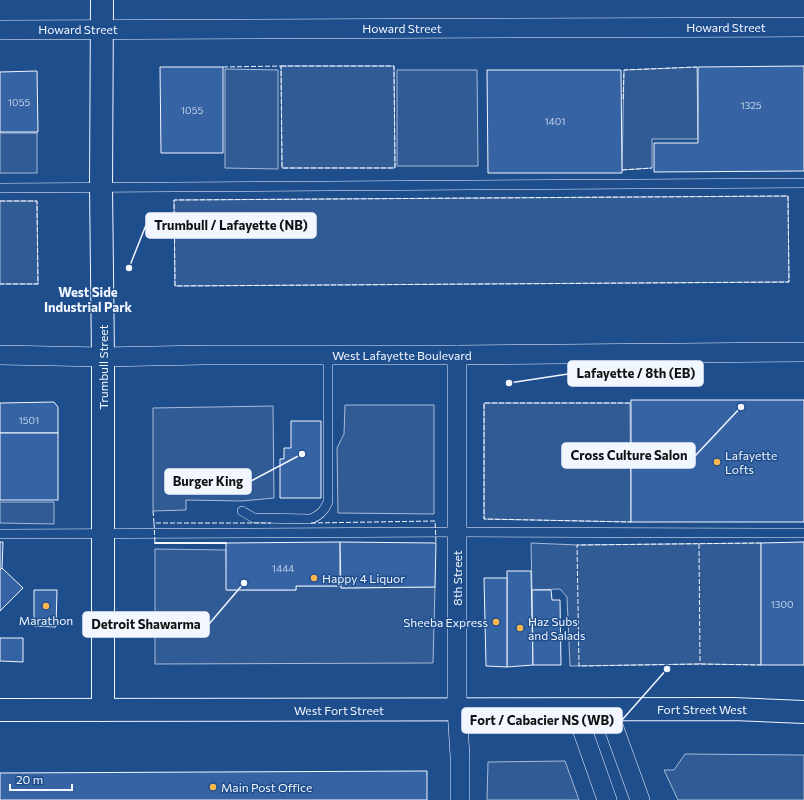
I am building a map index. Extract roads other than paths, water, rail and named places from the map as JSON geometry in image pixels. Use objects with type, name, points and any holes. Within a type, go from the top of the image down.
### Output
[{"type":"main road","name":"Trumbull Street","points":[[102,0],[101,187],[104,357],[102,534],[103,710]]},
{"type":"main road","name":"West Fort Street","points":[[103,710],[575,709]]},
{"type":"main road","name":"Fort Street West","points":[[575,709],[733,709],[804,712]]},
{"type":"main road","points":[[0,710],[103,710]]},
{"type":"street","name":"Howard Street","points":[[0,30],[804,27]]},
{"type":"street","name":"West Lafayette Boulevard","points":[[0,355],[104,357],[204,355],[457,355],[804,352]]},
{"type":"street","name":"8th Street","points":[[457,355],[457,709],[460,756],[460,800]]},
{"type":"street","points":[[575,709],[607,800]]},
{"type":"street","points":[[607,709],[640,800]]},
{"type":"lane","points":[[0,188],[804,183]]},
{"type":"lane","points":[[242,511],[254,518],[311,519],[318,516],[325,510],[328,502],[328,355]]},
{"type":"lane","points":[[0,534],[457,532],[804,533]]},
{"type":"place","name":"Trumbull / Lafayette (NB)","points":[[129,268]]},
{"type":"place","name":"Lafayette / 8th (EB)","points":[[509,383]]},
{"type":"place","name":"Cross Culture Salon","points":[[741,407]]},
{"type":"place","name":"Burger King","points":[[302,454]]},
{"type":"place","name":"Lafayette Lofts","points":[[717,462]]},
{"type":"place","name":"Happy 4 Liquor","points":[[314,578]]},
{"type":"place","name":"Detroit Shawarma","points":[[244,583]]},
{"type":"place","name":"Marathon","points":[[46,606]]},
{"type":"place","name":"Sheeba Express","points":[[496,622]]},
{"type":"place","name":"Haz Subs and Salads","points":[[520,628]]},
{"type":"place","name":"Fort / Cabacier NS (WB)","points":[[667,669]]},
{"type":"place","name":"Main Post Office","points":[[213,787]]},
{"type":"district","name":"West Side Industrial Park","points":[[88,300]]}]
